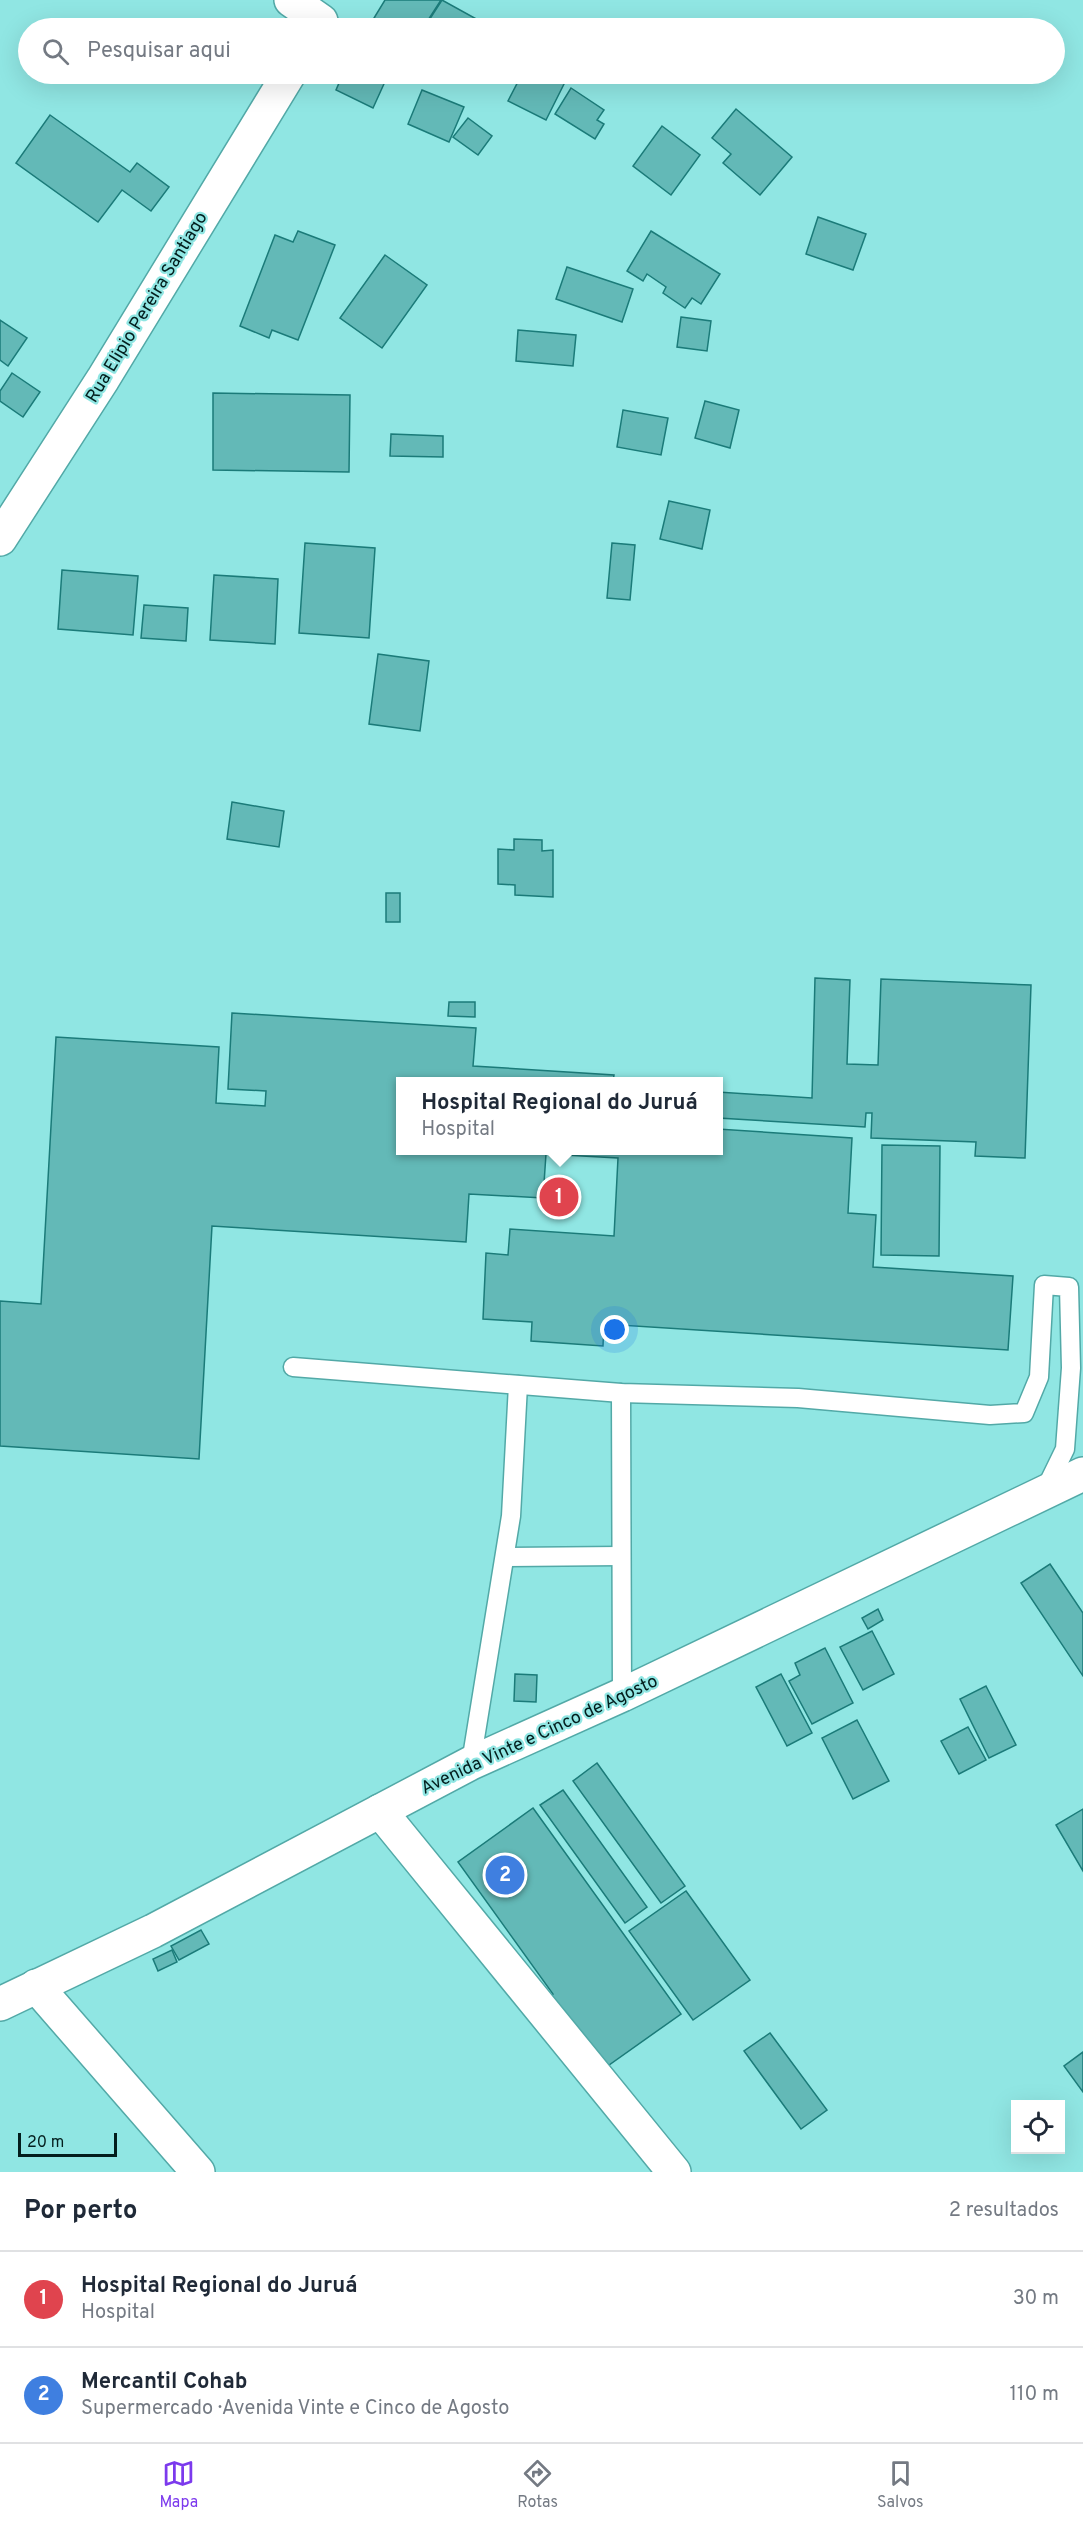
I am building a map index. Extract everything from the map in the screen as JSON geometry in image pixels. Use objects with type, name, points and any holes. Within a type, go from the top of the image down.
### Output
[{"type":"street","points":[[291,0],[311,18]]},
{"type":"street","name":"Rua Elipio Pereira Santiago","points":[[0,539],[103,379],[283,84]]},
{"type":"street","name":"Avenida Vinte e Cinco de Agosto","points":[[0,2004],[153,1931],[471,1763],[622,1695],[1083,1474]]},
{"type":"street","points":[[380,1811],[674,2172]]},
{"type":"street","points":[[36,1986],[198,2172]]},
{"type":"lane","points":[[293,1367],[621,1393],[798,1398],[990,1415],[1024,1413],[1039,1377],[1044,1286],[1069,1287],[1071,1368],[1065,1449],[1043,1494]]},
{"type":"lane","points":[[471,1763],[506,1557],[516,1442],[518,1385]]},
{"type":"lane","points":[[621,1393],[622,1695]]},
{"type":"lane","points":[[506,1557],[621,1556]]},
{"type":"building","points":[[385,0],[441,0],[429,18],[374,18]]},
{"type":"building","points":[[442,0],[475,18],[430,18]]},
{"type":"building","points":[[339,84],[384,84],[373,108],[336,90]]},
{"type":"building","points":[[517,84],[564,84],[546,120],[508,101]]},
{"type":"building","points":[[571,88],[604,110],[597,120],[604,124],[595,139],[555,114]]},
{"type":"building","points":[[422,90],[464,107],[449,142],[408,124]]},
{"type":"building","points":[[736,109],[792,157],[760,195],[723,163],[731,154],[712,138]]},
{"type":"building","points":[[50,115],[130,172],[137,163],[169,187],[151,211],[122,190],[98,222],[16,163]]},
{"type":"building","points":[[468,118],[492,136],[478,155],[453,137]]},
{"type":"building","points":[[662,126],[700,155],[671,195],[633,166]]},
{"type":"building","points":[[818,217],[866,234],[853,270],[806,254]]},
{"type":"building","points":[[298,231],[335,245],[298,340],[272,330],[269,338],[240,326],[275,235],[293,242]]},
{"type":"building","points":[[651,231],[720,274],[701,304],[692,298],[685,308],[663,293],[666,287],[647,274],[643,281],[627,271]]},
{"type":"building","points":[[385,255],[427,285],[382,348],[340,318]]},
{"type":"building","points":[[567,267],[633,289],[622,322],[556,299]]},
{"type":"building","points":[[681,317],[711,321],[707,351],[677,347]]},
{"type":"building","points":[[0,320],[27,338],[8,366],[0,360]]},
{"type":"building","points":[[518,330],[576,335],[573,366],[516,361]]},
{"type":"building","points":[[12,373],[40,392],[23,417],[0,401],[0,391]]},
{"type":"building","points":[[213,393],[350,395],[349,472],[213,470]]},
{"type":"building","points":[[705,401],[739,410],[730,448],[695,438]]},
{"type":"building","points":[[623,410],[668,418],[661,455],[617,447]]},
{"type":"building","points":[[391,434],[443,436],[443,457],[390,456]]},
{"type":"building","points":[[669,501],[710,510],[702,549],[660,539]]},
{"type":"building","points":[[305,543],[375,548],[369,638],[299,633]]},
{"type":"building","points":[[612,543],[635,545],[630,600],[607,598]]},
{"type":"building","points":[[62,570],[138,576],[133,635],[58,629]]},
{"type":"building","points":[[214,575],[278,579],[275,644],[210,640]]},
{"type":"building","points":[[144,605],[188,608],[186,641],[141,638]]},
{"type":"building","points":[[378,654],[429,661],[420,731],[369,724]]},
{"type":"building","points":[[232,802],[284,811],[279,847],[227,839]]},
{"type":"building","points":[[514,839],[542,840],[542,851],[553,850],[553,897],[515,895],[515,885],[498,884],[498,849],[514,850]]},
{"type":"building","points":[[386,893],[400,893],[400,922],[386,922]]},
{"type":"building","points":[[815,978],[850,980],[847,1064],[878,1065],[881,979],[1031,985],[1025,1158],[975,1156],[976,1142],[871,1138],[872,1113],[866,1113],[865,1127],[723,1118],[723,1092],[812,1098]]},
{"type":"building","points":[[449,1002],[475,1002],[475,1017],[448,1016]]},
{"type":"building","points":[[232,1013],[476,1028],[473,1066],[614,1075],[614,1077],[396,1077],[396,1155],[546,1155],[543,1198],[469,1194],[466,1242],[212,1226],[199,1459],[0,1446],[0,1301],[41,1304],[56,1037],[219,1047],[216,1103],[265,1106],[266,1091],[228,1089]]},
{"type":"building","points":[[723,1129],[852,1138],[848,1213],[876,1215],[873,1267],[1013,1276],[1008,1350],[604,1324],[603,1346],[531,1341],[532,1322],[483,1319],[486,1253],[508,1255],[510,1229],[614,1236],[618,1158],[564,1155],[723,1155]]},
{"type":"building","points":[[882,1145],[940,1146],[939,1256],[881,1255]]},
{"type":"building","points":[[1050,1564],[1083,1613],[1083,1676],[1021,1583]]},
{"type":"building","points":[[878,1609],[883,1620],[868,1629],[862,1618]]},
{"type":"building","points":[[872,1631],[894,1674],[863,1690],[840,1647]]},
{"type":"building","points":[[825,1648],[853,1703],[812,1724],[789,1681],[800,1675],[795,1663]]},
{"type":"building","points":[[515,1674],[537,1675],[536,1702],[514,1701]]},
{"type":"building","points":[[781,1674],[812,1733],[787,1746],[756,1687]]},
{"type":"building","points":[[986,1686],[1016,1745],[989,1758],[960,1699]]},
{"type":"building","points":[[857,1720],[889,1781],[853,1799],[822,1738]]},
{"type":"building","points":[[968,1727],[986,1760],[959,1774],[941,1741]]},
{"type":"building","points":[[597,1763],[685,1886],[661,1903],[573,1781]]},
{"type":"building","points":[[563,1790],[647,1907],[625,1923],[540,1805]]},
{"type":"building","points":[[533,1808],[681,2014],[595,2075],[542,2002],[553,1994],[458,1862]]},
{"type":"building","points":[[1083,1809],[1083,1871],[1056,1825]]},
{"type":"building","points":[[686,1891],[750,1980],[693,2020],[629,1931]]},
{"type":"building","points":[[201,1930],[209,1944],[179,1960],[171,1946]]},
{"type":"building","points":[[172,1950],[177,1962],[158,1971],[153,1959]]},
{"type":"building","points":[[770,2033],[827,2110],[801,2129],[744,2051]]},
{"type":"building","points":[[1083,2052],[1083,2092],[1064,2066]]},
{"type":"place","name":"Hospital Regional do Juruá","points":[[559,1197]]},
{"type":"place","name":"Mercantil Cohab","points":[[505,1875]]}]
